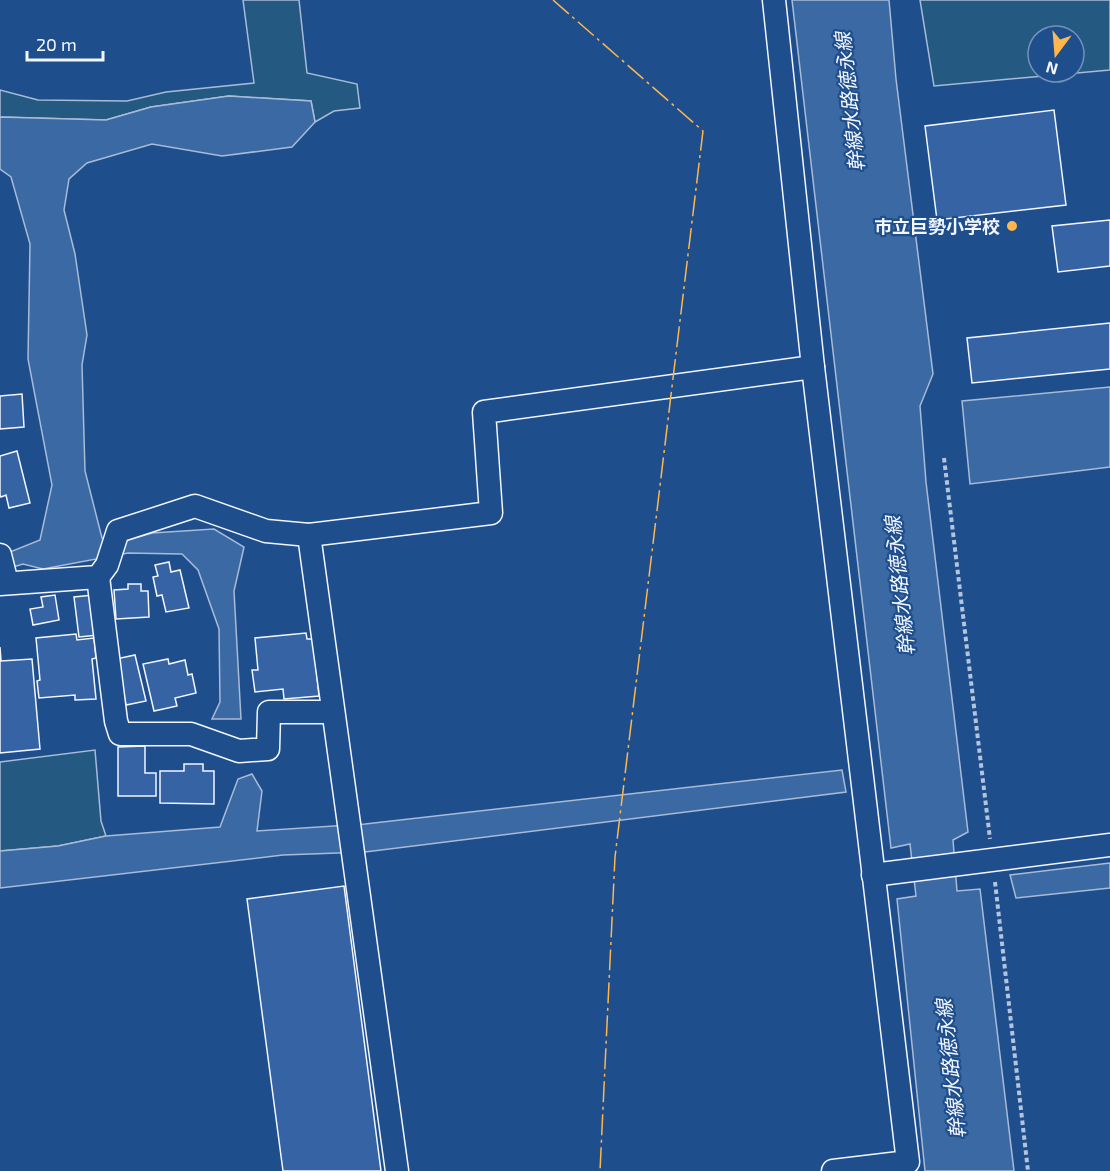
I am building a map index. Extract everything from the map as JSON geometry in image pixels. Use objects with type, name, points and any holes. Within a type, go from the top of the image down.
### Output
[{"type":"street","points":[[774,0],[813,367],[908,1162],[833,1171]]},
{"type":"street","points":[[333,712],[269,712],[268,749],[239,751],[191,734],[120,734],[116,721],[103,571],[118,531],[195,506],[267,531],[309,535],[490,513],[484,412],[813,367]]},
{"type":"street","points":[[309,535],[397,1171]]},
{"type":"street","points":[[0,555],[4,584],[103,571]]},
{"type":"street","points":[[873,875],[1110,845]]},
{"type":"path","points":[[944,458],[1028,1171]]},
{"type":"shaded area","points":[[243,0],[299,0],[307,73],[357,84],[360,108],[334,111],[315,122],[311,101],[229,96],[151,107],[106,120],[0,117],[0,90],[38,100],[127,101],[166,92],[254,83]]},
{"type":"shaded area","points":[[920,0],[1110,0],[1110,70],[1086,72],[1086,24],[1026,24],[1026,78],[934,86]]},
{"type":"shaded area","points":[[95,750],[101,821],[106,836],[58,846],[0,851],[0,762]]},
{"type":"water","name":"幹線水路徳永線","points":[[792,0],[889,0],[896,79],[933,374],[920,406],[926,482],[968,832],[953,840],[957,891],[980,889],[1014,1171],[925,1171],[897,899],[916,896],[910,844],[891,848]]},
{"type":"water","points":[[229,96],[311,101],[315,122],[292,147],[222,156],[152,144],[87,163],[69,179],[64,210],[75,254],[87,335],[82,365],[85,471],[102,538],[128,540],[152,533],[214,529],[244,547],[234,591],[241,719],[212,719],[220,702],[219,629],[198,570],[182,554],[128,553],[43,569],[23,564],[0,571],[0,556],[40,540],[52,485],[28,359],[30,244],[11,177],[0,169],[0,117],[106,120],[151,107]]},
{"type":"water","points":[[1110,387],[1110,467],[970,484],[962,401]]},
{"type":"water","points":[[842,770],[846,792],[365,852],[283,855],[0,888],[0,851],[58,846],[106,836],[220,827],[238,779],[252,774],[262,791],[257,831],[365,824]]},
{"type":"water","points":[[1110,863],[1110,888],[1016,898],[1010,875]]},
{"type":"building","points":[[1054,110],[1066,205],[937,220],[925,126]]},
{"type":"building","points":[[1110,220],[1110,266],[1058,272],[1052,226]]},
{"type":"building","points":[[1110,323],[1110,369],[972,383],[967,338]]},
{"type":"building","points":[[22,394],[24,427],[0,429],[0,396]]},
{"type":"building","points":[[17,451],[30,503],[9,508],[6,495],[1,497],[0,495],[0,456]]},
{"type":"building","points":[[169,562],[171,572],[180,570],[189,608],[166,612],[162,595],[157,596],[153,577],[158,576],[155,565]]},
{"type":"building","points":[[128,584],[141,584],[141,591],[148,591],[149,617],[116,619],[114,590],[128,589]]},
{"type":"building","points":[[55,595],[59,620],[33,625],[30,609],[43,607],[41,597]]},
{"type":"building","points":[[93,595],[98,635],[79,637],[74,597]]},
{"type":"building","points":[[306,633],[307,639],[313,639],[319,696],[284,699],[283,689],[255,692],[252,670],[258,670],[255,638]]},
{"type":"building","points":[[76,634],[77,640],[94,638],[96,658],[92,659],[96,699],[75,700],[75,695],[39,698],[37,681],[40,680],[36,638]]},
{"type":"building","points":[[0,647],[1,661],[32,659],[40,749],[0,753]]},
{"type":"building","points":[[135,655],[146,701],[126,705],[116,659]]},
{"type":"building","points":[[168,659],[169,664],[185,660],[188,675],[192,674],[196,693],[175,698],[177,706],[154,711],[143,664]]},
{"type":"building","points":[[145,746],[145,773],[156,773],[156,796],[118,796],[118,747]]},
{"type":"building","points":[[184,764],[203,764],[203,771],[214,771],[214,804],[160,803],[160,771],[184,771]]},
{"type":"building","points":[[344,886],[381,1171],[283,1171],[247,899]]},
{"type":"power","points":[[553,0],[703,131],[615,857],[600,1171]]},
{"type":"place","name":"市立巨勢小学校","points":[[1012,226]]}]
